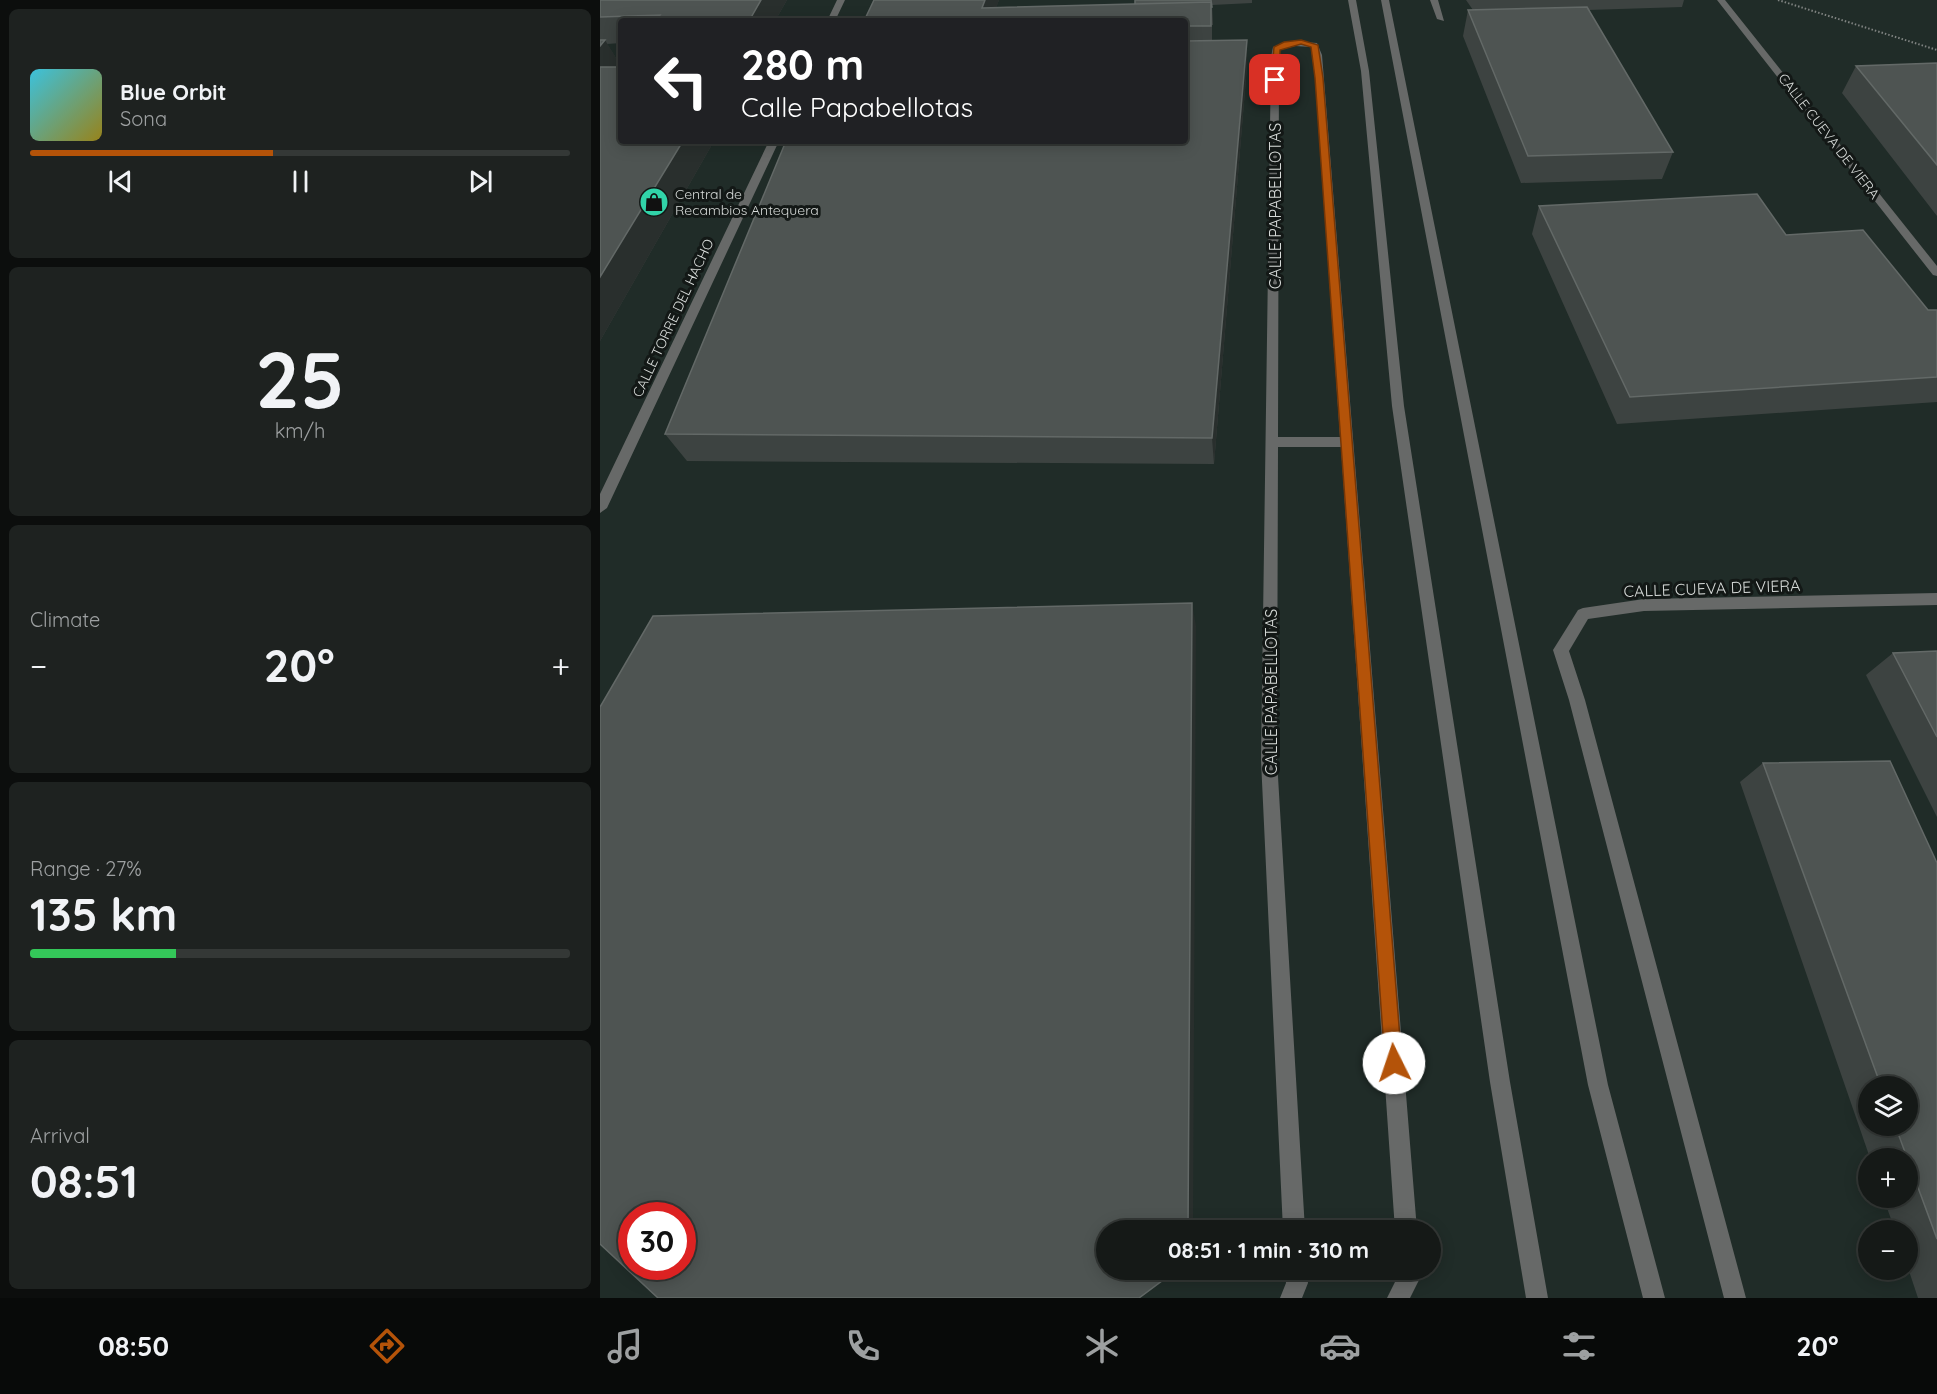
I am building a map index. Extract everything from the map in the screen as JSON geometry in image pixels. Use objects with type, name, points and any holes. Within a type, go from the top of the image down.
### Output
[{"type":"street","points":[[832,18],[841,0]]},
{"type":"street","points":[[1352,0],[1365,71],[1398,406],[1500,1082],[1537,1298]]},
{"type":"street","points":[[1385,0],[1598,1085],[1654,1298]]},
{"type":"street","points":[[1434,0],[1441,20]]},
{"type":"street","name":"CALLE CUEVA DE VIERA","points":[[1720,0],[1937,273]]},
{"type":"street","name":"CALLE PAPABELLOTAS","points":[[1293,1220],[1269,760],[1275,57],[1276,49],[1287,44],[1301,42],[1314,45],[1317,55],[1405,1220]]},
{"type":"street","name":"CALLE TORRE DEL HACHO","points":[[600,508],[773,144]]},
{"type":"street","points":[[1273,442],[1347,442]]},
{"type":"street","name":"CALLE CUEVA DE VIERA","points":[[1735,1298],[1577,700],[1561,650],[1583,614],[1644,605],[1937,599]]},
{"type":"street","points":[[1291,1298],[1297,1280]]},
{"type":"street","points":[[1398,1298],[1408,1280]]},
{"type":"path","points":[[1778,0],[1937,50]]},
{"type":"shaded area","points":[[600,0],[1937,0],[1937,1298],[600,1298]]},
{"type":"building","points":[[600,0],[761,0],[751,18],[658,18],[660,15],[600,17]]},
{"type":"building","points":[[874,0],[985,0],[982,8],[1211,2],[1211,26],[1188,26],[1188,18],[865,18]]},
{"type":"building","points":[[1135,0],[1211,0],[1212,7],[1211,2],[1135,4]]},
{"type":"building","points":[[1587,7],[1673,152],[1528,156],[1468,10]]},
{"type":"building","points":[[1247,40],[1212,438],[665,434],[785,144],[1188,144],[1188,41]]},
{"type":"building","points":[[1937,63],[1937,165],[1856,66]]},
{"type":"building","points":[[600,67],[618,67],[618,144],[681,144],[600,277]]},
{"type":"building","points":[[1757,194],[1786,235],[1863,230],[1928,310],[1937,310],[1937,377],[1630,397],[1539,206]]},
{"type":"building","points":[[1192,603],[1188,1220],[1096,1220],[1096,1280],[1163,1280],[1139,1298],[658,1298],[639,1280],[696,1280],[696,1202],[618,1202],[618,1261],[600,1244],[600,707],[653,616]]},
{"type":"building","points":[[1937,651],[1937,737],[1893,653]]},
{"type":"building","points":[[1890,761],[1937,863],[1937,1239],[1918,1187],[1918,1148],[1903,1148],[1899,1136],[1918,1136],[1918,1076],[1877,1076],[1763,763]]},
{"type":"place","name":"Central de Recambios Antequera","points":[[654,202]]},
{"type":"route","points":[[1275,80],[1276,49],[1287,44],[1301,42],[1314,45],[1319,78],[1394,1063]]}]
